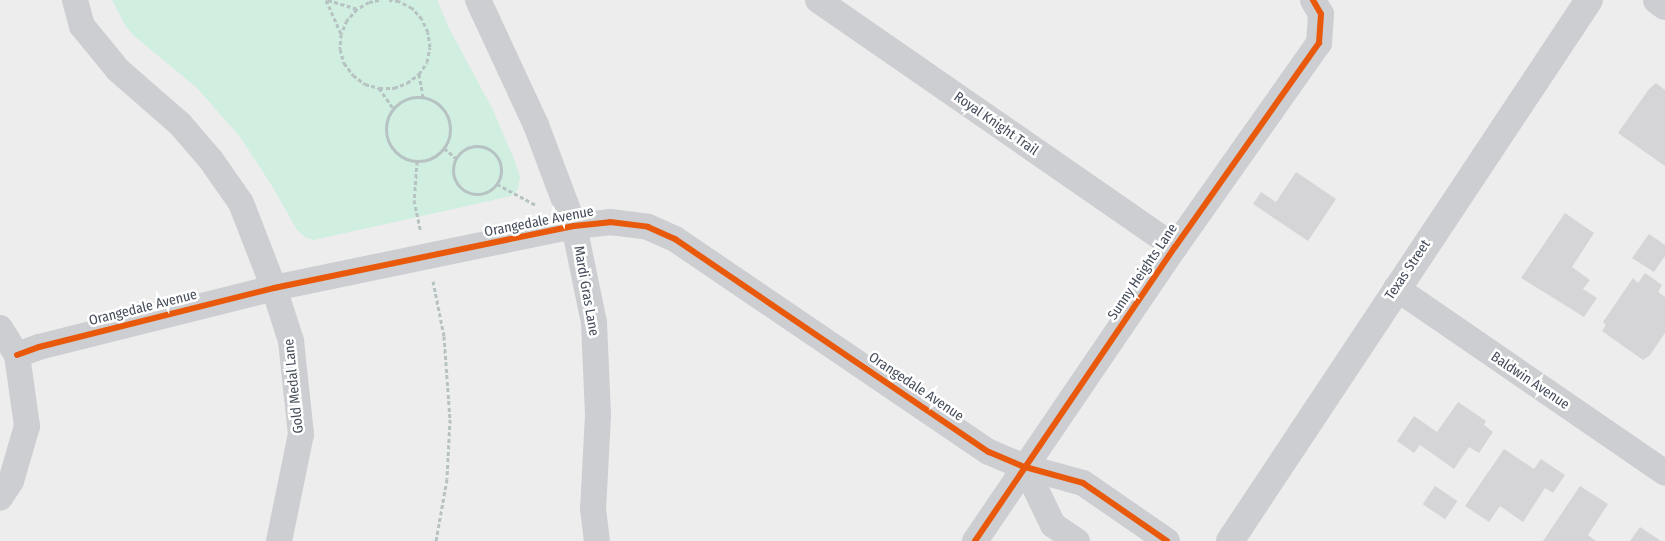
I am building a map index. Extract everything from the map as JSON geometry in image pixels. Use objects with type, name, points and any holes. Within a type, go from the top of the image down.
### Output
[{"type":"street","name":"Gold Medal Lane","points":[[75,0],[82,26],[118,70],[180,124],[211,160],[241,203],[274,288],[291,341],[301,434],[279,541]]},
{"type":"street","name":"Mardi Gras Lane","points":[[478,0],[536,125],[574,226],[594,323],[598,415],[593,509],[597,541]]},
{"type":"street","name":"Royal Knight Trail","points":[[818,0],[1175,247]]},
{"type":"street","name":"Texas Street","points":[[1230,541],[1396,288],[1589,0]]},
{"type":"street","points":[[1657,0],[1665,6]]},
{"type":"street","name":"Sunny Heights Lane","points":[[975,541],[1175,247],[1319,43],[1317,7]]},
{"type":"street","name":"Orangedale Avenue","points":[[17,355],[39,347],[274,288],[574,226],[610,222],[648,227],[675,239],[989,452],[1025,467],[1083,483],[1167,541]]},
{"type":"street","name":"Baldwin Avenue","points":[[1396,288],[1665,472]]},
{"type":"street","points":[[0,328],[17,355],[27,426],[11,481],[0,498]]},
{"type":"street","points":[[1025,467],[1053,525],[1077,541]]},
{"type":"path","points":[[327,0],[356,9]]},
{"type":"path","points":[[327,0],[341,34]]},
{"type":"path","points":[[380,0],[369,2],[356,9],[347,20],[341,34],[340,49],[344,63],[353,75],[365,84],[379,88],[394,88],[407,83],[419,74],[428,54],[428,32],[422,19],[412,8],[399,1],[389,0]]},
{"type":"path","points":[[419,74],[423,97]]},
{"type":"path","points":[[379,88],[393,108]]},
{"type":"path","points":[[412,97],[423,97],[434,100],[442,107],[448,117],[450,128],[449,139],[444,148],[427,159],[418,161],[399,154],[387,138],[387,118],[393,108],[401,101],[412,97]]},
{"type":"path","points":[[475,146],[490,149],[500,161],[501,169],[497,184],[484,193],[468,192],[456,181],[454,174],[456,158],[468,148],[475,146]]},
{"type":"path","points":[[444,148],[456,158]]},
{"type":"path","points":[[418,161],[414,200],[416,217],[428,256],[444,336],[450,418],[447,479],[436,541]]},
{"type":"green space","points":[[112,0],[437,0],[449,28],[493,110],[514,159],[520,176],[518,189],[511,196],[409,219],[313,240],[305,237],[297,230],[272,186],[240,137],[197,88],[133,35],[125,25]]},
{"type":"building","points":[[1656,83],[1665,90],[1665,166],[1618,133],[1649,89]]},
{"type":"building","points":[[1296,172],[1336,199],[1308,241],[1253,204],[1261,192],[1276,202]]},
{"type":"building","points":[[1565,213],[1594,233],[1572,267],[1590,280],[1583,289],[1597,298],[1584,317],[1521,278]]},
{"type":"building","points":[[1649,234],[1665,245],[1665,256],[1654,272],[1632,258]]},
{"type":"building","points":[[1645,273],[1662,285],[1658,292],[1665,297],[1665,333],[1650,355],[1643,360],[1602,331],[1606,325],[1603,322],[1633,278],[1638,283]]},
{"type":"building","points":[[1458,402],[1486,421],[1484,425],[1493,432],[1479,453],[1469,447],[1454,469],[1420,445],[1414,453],[1397,441],[1414,416],[1437,432]]},
{"type":"building","points":[[1504,449],[1534,469],[1541,459],[1565,475],[1553,493],[1545,488],[1523,522],[1500,506],[1489,522],[1465,506]]},
{"type":"building","points":[[1435,486],[1457,501],[1445,519],[1423,504]]},
{"type":"building","points":[[1580,486],[1608,504],[1588,535],[1596,541],[1543,541]]},
{"type":"building","points":[[1640,527],[1661,541],[1630,541]]},
{"type":"cycle path","points":[[975,541],[1175,247],[1319,43],[1321,14],[1313,0]]},
{"type":"cycle path","points":[[17,355],[39,347],[274,288],[574,226],[610,222],[648,227],[675,239],[989,452],[1025,467],[1083,483],[1167,541]]}]
